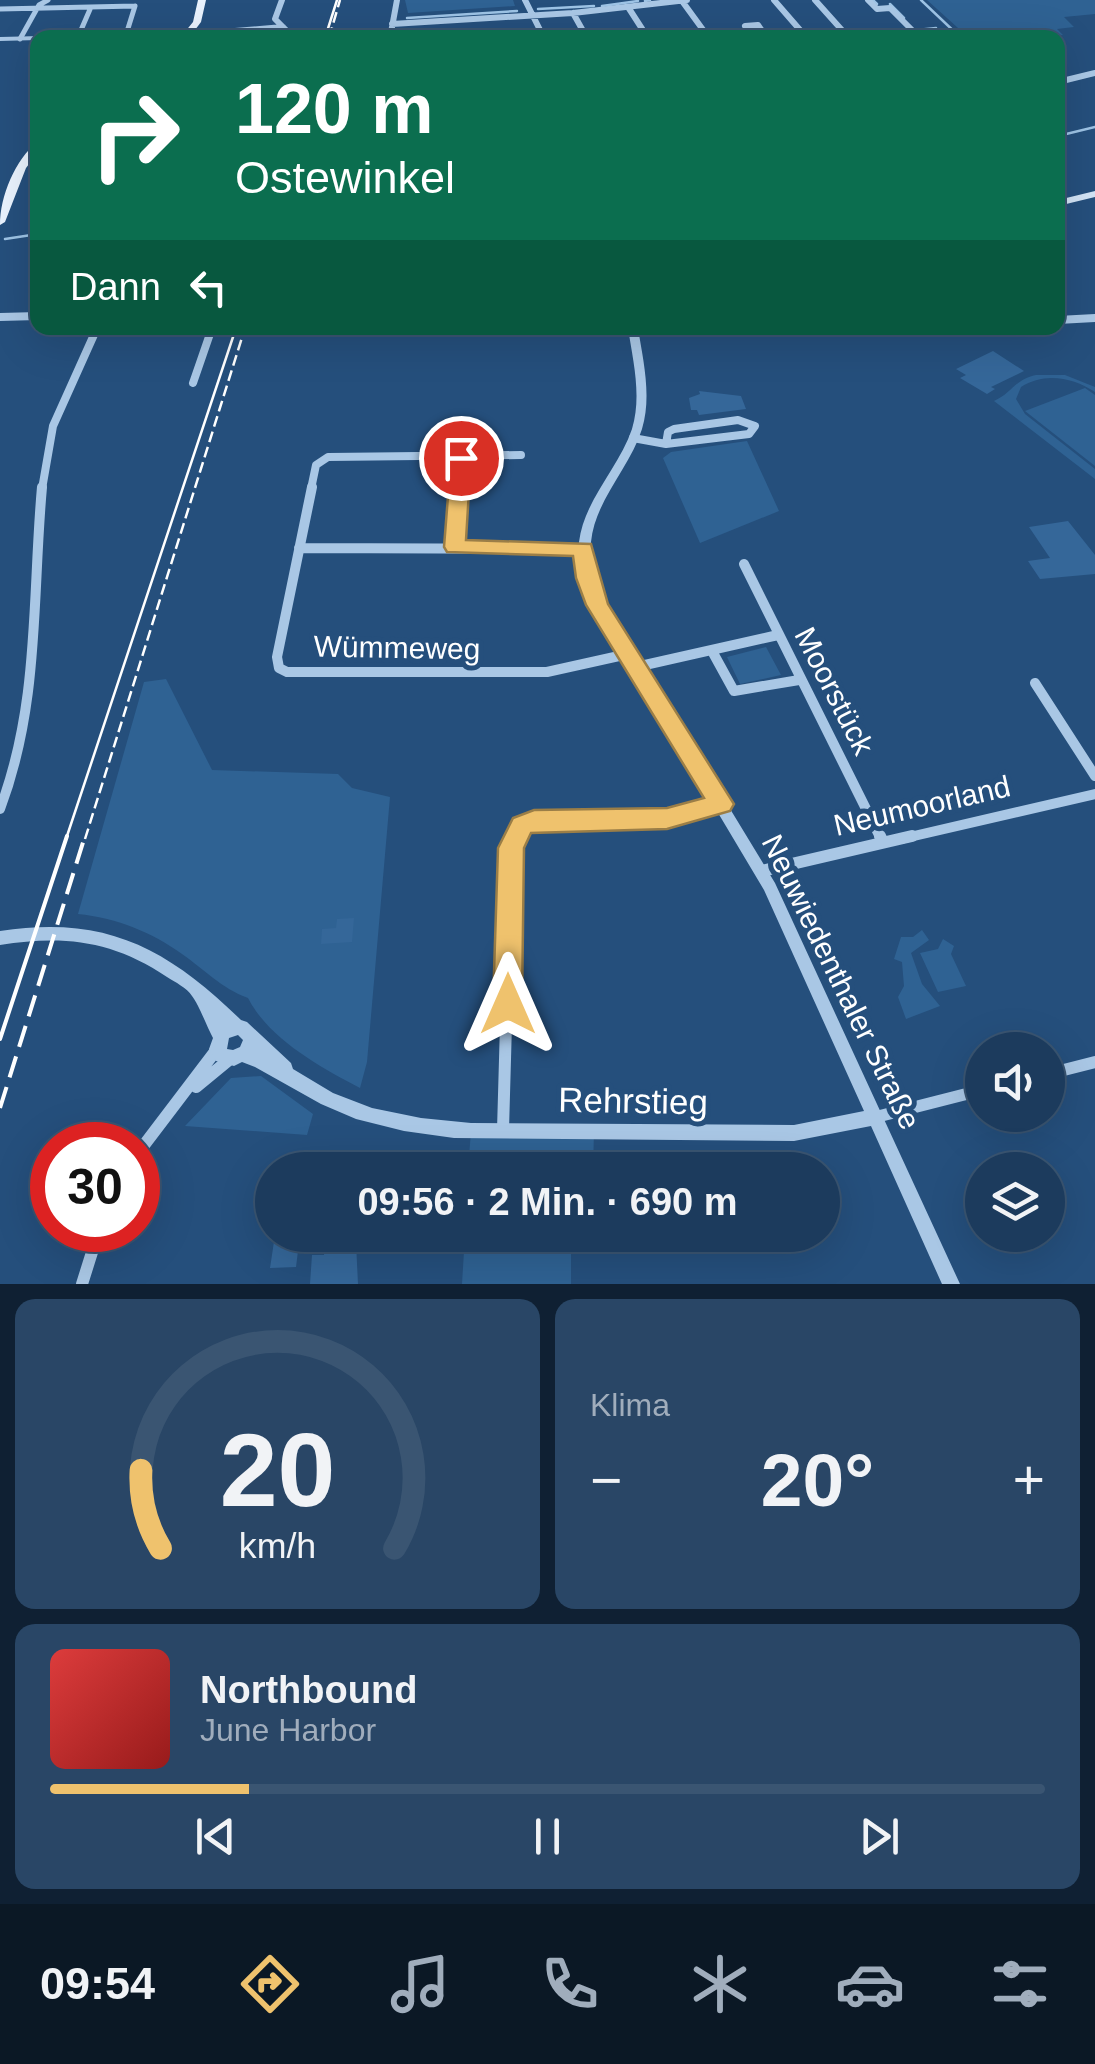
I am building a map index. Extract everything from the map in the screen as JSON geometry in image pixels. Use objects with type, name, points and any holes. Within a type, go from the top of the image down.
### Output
[{"type":"main road","points":[[183,30],[202,0]]},
{"type":"main road","points":[[191,30],[197,22],[196,14]]},
{"type":"main road","points":[[0,222],[30,155]]},
{"type":"main road","points":[[1065,201],[1095,194]]},
{"type":"street","points":[[282,0],[275,18],[284,30]]},
{"type":"street","points":[[391,30],[397,0]]},
{"type":"street","points":[[524,0],[539,30]]},
{"type":"street","points":[[392,24],[573,13],[684,0],[704,30]]},
{"type":"street","points":[[774,0],[800,30]]},
{"type":"street","points":[[816,0],[842,30]]},
{"type":"street","points":[[868,0],[877,9],[890,8],[912,30]]},
{"type":"street","points":[[595,1],[601,10]]},
{"type":"street","points":[[0,9],[133,2],[127,30]]},
{"type":"street","points":[[20,39],[44,5]]},
{"type":"street","points":[[82,30],[92,7]]},
{"type":"street","points":[[628,7],[643,30]]},
{"type":"street","points":[[573,13],[583,30]]},
{"type":"street","points":[[251,30],[283,27]]},
{"type":"street","points":[[0,39],[30,38]]},
{"type":"street","points":[[1065,80],[1094,74]]},
{"type":"street","points":[[0,318],[30,316]]},
{"type":"street","points":[[1065,317],[1095,318]]},
{"type":"street","points":[[0,809],[15,767],[30,686],[38,600],[36,544],[50,438],[94,335]]},
{"type":"street","points":[[193,384],[210,335]]},
{"type":"street","points":[[299,548],[583,549],[591,512],[633,438],[642,398],[634,335]]},
{"type":"street","points":[[633,438],[666,444],[749,434],[755,426],[738,420],[674,429],[666,434],[666,444]]},
{"type":"street","name":"Wümmeweg","points":[[521,455],[328,457],[316,465],[278,668],[287,672],[547,672],[632,661]]},
{"type":"street","points":[[455,547],[461,458]]},
{"type":"street","name":"Neuwiedenthaler Straße","points":[[583,549],[590,588],[762,871],[951,1284]]},
{"type":"street","name":"Moorstück","points":[[744,564],[798,680],[882,840]]},
{"type":"street","points":[[632,661],[712,651],[778,635]]},
{"type":"street","points":[[712,651],[734,691],[798,680]]},
{"type":"street","points":[[1036,682],[1095,776]]},
{"type":"street","name":"Neumoorland","points":[[762,871],[882,840],[1095,794]]},
{"type":"street","points":[[503,1130],[511,848],[522,826],[534,821],[667,818],[721,804]]},
{"type":"street","points":[[0,938],[63,932],[112,938],[156,957],[237,1027],[232,1048],[176,1103],[160,1124]]},
{"type":"street","points":[[197,991],[232,1048]]},
{"type":"street","name":"Rehrstieg","points":[[232,1048],[276,1065],[338,1104],[386,1120],[455,1130],[794,1132],[965,1094]]},
{"type":"street","points":[[1065,1070],[1095,1062]]},
{"type":"street","points":[[82,1284],[91,1252]]},
{"type":"shaded area","points":[[405,0],[513,0],[515,6],[408,13]]},
{"type":"shaded area","points":[[927,0],[1095,0],[1095,14],[1064,17],[1074,27],[960,30]]},
{"type":"shaded area","points":[[1036,375],[1065,375],[1095,387],[1095,392],[1068,380],[1039,379],[1021,387],[1016,399],[1025,414],[1095,469],[1095,479],[994,401]]},
{"type":"shaded area","points":[[1085,388],[1095,395],[1095,466],[1025,411]]},
{"type":"shaded area","points":[[747,441],[779,511],[700,543],[663,458],[671,452]]},
{"type":"shaded area","points":[[766,647],[781,675],[740,684],[727,657]]},
{"type":"shaded area","points":[[166,679],[212,770],[338,774],[352,788],[390,797],[367,1062],[360,1088],[282,1039],[248,998],[221,984],[170,946],[120,923],[78,914],[144,682]]},
{"type":"shaded area","points":[[922,930],[929,940],[911,953],[922,984],[940,1006],[906,1019],[898,997],[904,986],[902,962],[894,959],[901,937],[913,937]]},
{"type":"shaded area","points":[[943,939],[954,946],[951,954],[966,986],[938,992],[920,953],[938,949]]},
{"type":"shaded area","points":[[261,1076],[313,1114],[307,1135],[185,1126],[231,1078]]},
{"type":"shaded area","points":[[471,1131],[594,1131],[593,1152],[469,1152]]},
{"type":"shaded area","points":[[464,1252],[571,1252],[571,1284],[462,1284]]},
{"type":"building","points":[[993,351],[1024,371],[991,387],[995,389],[987,394],[960,378],[966,375],[956,369]]},
{"type":"building","points":[[699,391],[741,396],[746,409],[699,415],[697,410],[691,410],[689,398],[700,394]]},
{"type":"building","points":[[1068,521],[1095,555],[1095,574],[1040,579],[1028,561],[1050,558],[1029,527]]},
{"type":"building","points":[[354,918],[352,942],[321,944],[322,929],[336,928],[337,919]]},
{"type":"building","points":[[272,1252],[298,1252],[296,1267],[270,1268]]},
{"type":"building","points":[[356,1252],[358,1284],[310,1284],[312,1255]]},
{"type":"waterway","points":[[645,1],[650,0]]},
{"type":"waterway","points":[[873,0],[877,4]]},
{"type":"waterway","points":[[921,0],[953,30]]},
{"type":"waterway","points":[[602,6],[638,1]]},
{"type":"waterway","points":[[890,4],[904,18]]},
{"type":"waterway","points":[[538,9],[594,6]]},
{"type":"waterway","points":[[407,18],[517,11]]},
{"type":"waterway","points":[[917,30],[936,28]]},
{"type":"waterway","points":[[1065,134],[1095,127]]},
{"type":"waterway","points":[[5,239],[30,235]]},
{"type":"tram line","points":[[328,30],[337,0]]},
{"type":"tram line","points":[[66,839],[234,335]]},
{"type":"tram line","points":[[0,1039],[67,836]]},
{"type":"railway","points":[[331,30],[340,0]]},
{"type":"railway","points":[[85,839],[243,335]]},
{"type":"railway","points":[[0,1108],[85,836]]},
{"type":"route","points":[[461,458],[455,547],[583,549],[587,578],[598,605],[721,804],[679,817],[534,821],[522,826],[511,848],[506,930],[508,1004]]}]
